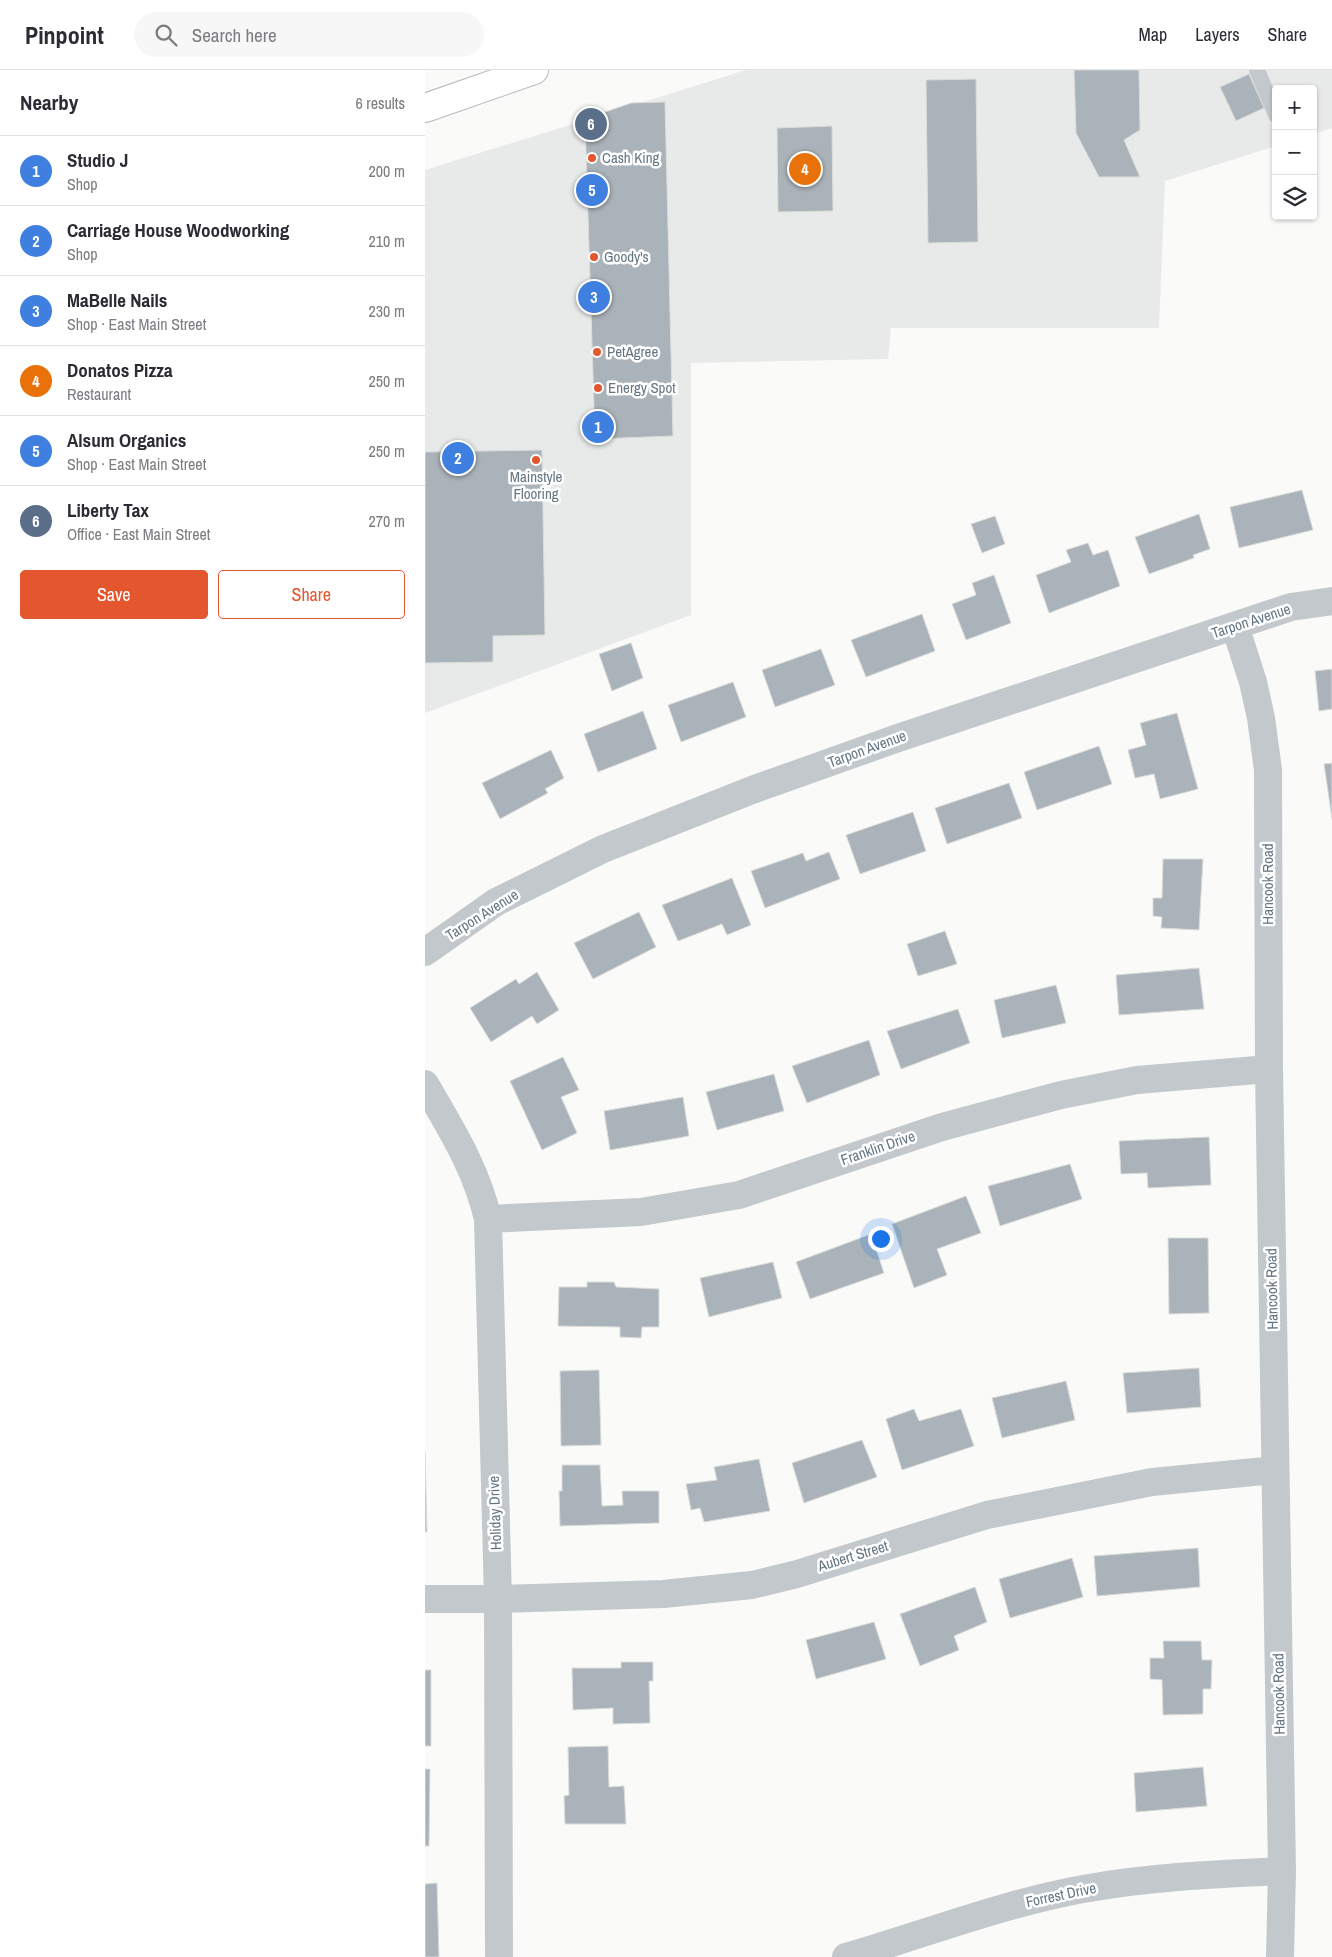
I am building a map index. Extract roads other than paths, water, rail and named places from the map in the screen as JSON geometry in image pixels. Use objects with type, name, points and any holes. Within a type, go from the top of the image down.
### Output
[{"type":"main road","points":[[425,108],[535,70]]},
{"type":"street","name":"Tarpon Avenue","points":[[425,952],[496,902],[603,849],[752,790],[897,738],[1291,607],[1332,601]]},
{"type":"street","name":"Hancook Road","points":[[1235,626],[1253,682],[1261,718],[1268,770],[1269,1069],[1282,1871],[1280,1957]]},
{"type":"street","name":"Franklin Drive","points":[[487,1219],[641,1212],[739,1195],[941,1127],[1061,1095],[1137,1080],[1269,1069]]},
{"type":"street","name":"Holiday Drive","points":[[425,1084],[471,1166],[482,1194],[487,1219],[498,1599],[499,1957]]},
{"type":"street","name":"Aubert Street","points":[[425,1599],[498,1599],[663,1594],[752,1585],[797,1574],[987,1515],[1152,1482],[1275,1470]]},
{"type":"street","name":"Forrest Drive","points":[[846,1957],[913,1938],[998,1908],[1082,1889],[1205,1874],[1282,1871]]},
{"type":"lane","points":[[1257,70],[1272,106]]},
{"type":"place","name":"Liberty Tax","points":[[591,124]]},
{"type":"place","name":"Cash King","points":[[592,158]]},
{"type":"place","name":"Donatos Pizza","points":[[805,169]]},
{"type":"place","name":"Alsum Organics","points":[[592,190]]},
{"type":"place","name":"Goody's","points":[[594,257]]},
{"type":"place","name":"MaBelle Nails","points":[[594,297]]},
{"type":"place","name":"PetAgree","points":[[597,352]]},
{"type":"place","name":"Energy Spot","points":[[598,388]]},
{"type":"place","name":"Studio J","points":[[598,427]]},
{"type":"place","name":"Carriage House Woodworking","points":[[458,458]]},
{"type":"place","name":"Mainstyle Flooring","points":[[536,460]]}]
